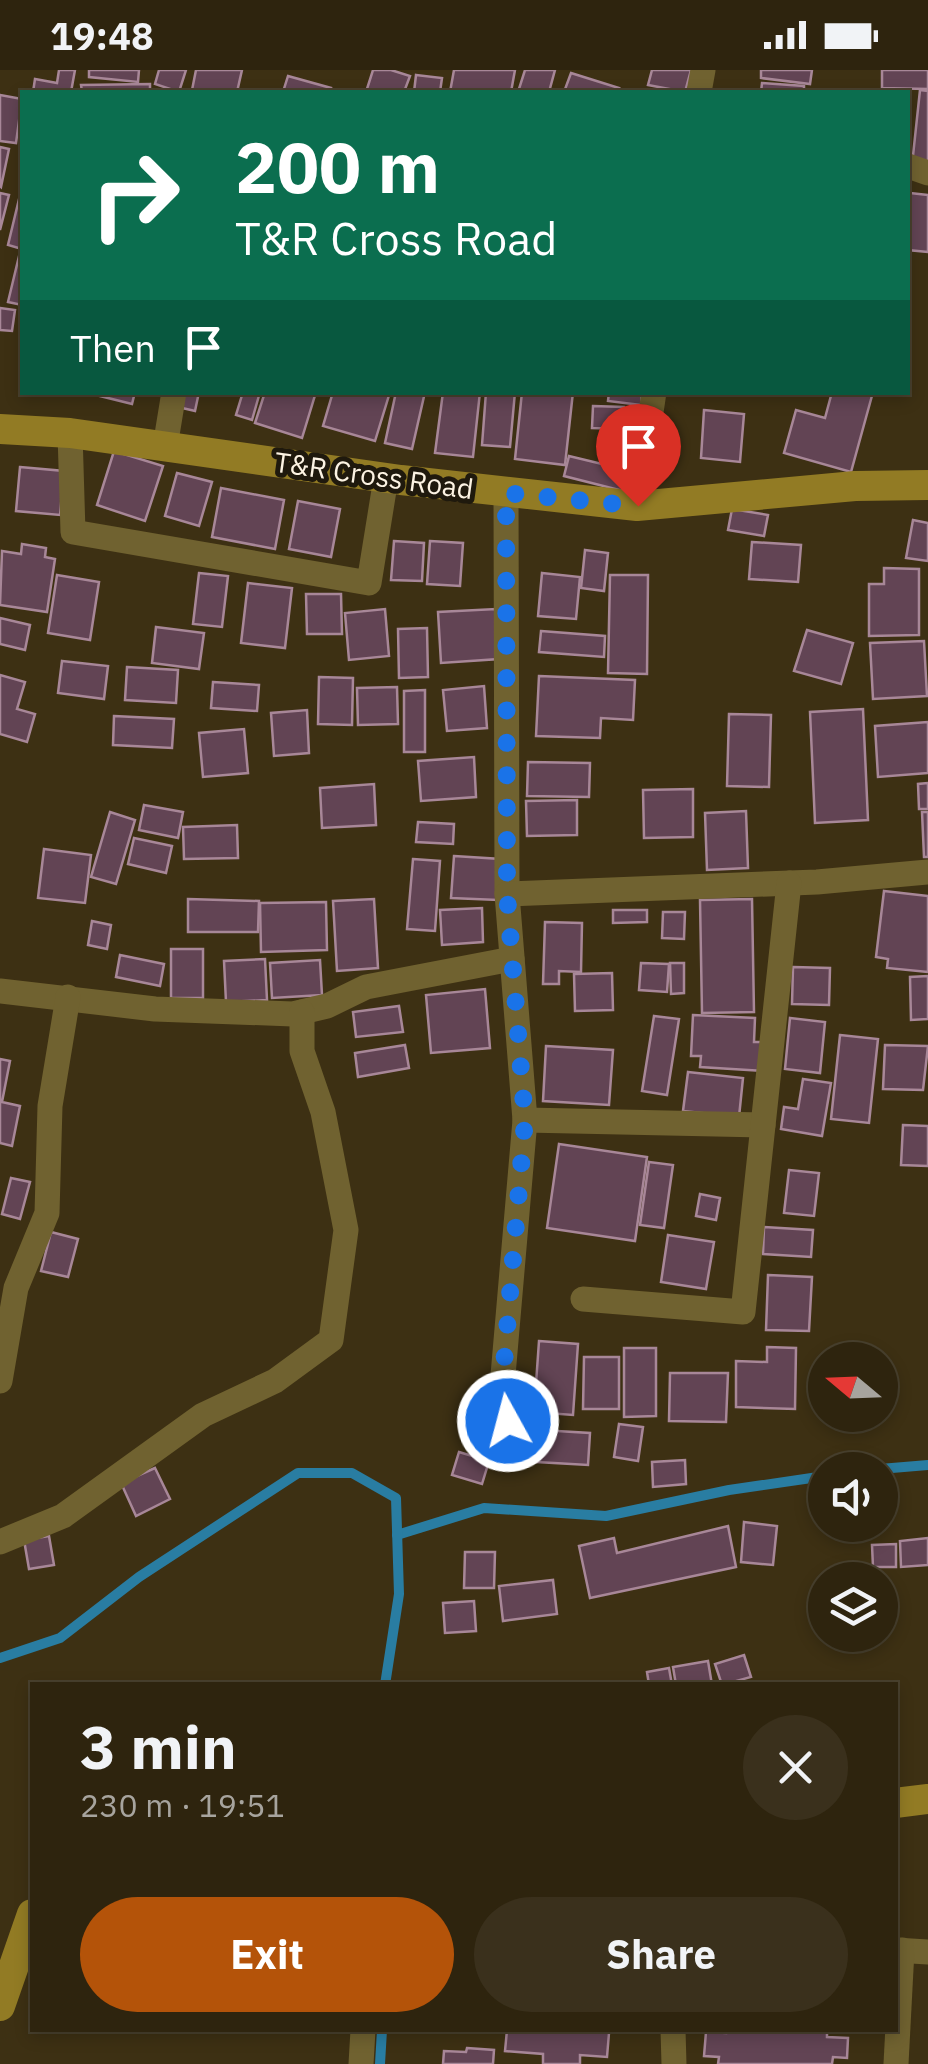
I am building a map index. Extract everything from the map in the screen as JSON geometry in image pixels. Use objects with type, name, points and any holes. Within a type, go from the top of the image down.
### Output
[{"type":"street","points":[[165,446],[174,395]]},
{"type":"street","points":[[638,506],[654,395]]},
{"type":"street","name":"T&R Cross Road","points":[[0,429],[70,433],[386,478],[638,506],[855,486],[928,486]]},
{"type":"street","points":[[70,433],[73,532],[369,583],[386,478]]},
{"type":"street","points":[[506,493],[507,894],[525,1120],[502,1387],[508,1421]]},
{"type":"street","points":[[507,894],[789,883],[928,872]]},
{"type":"street","points":[[583,1299],[743,1312],[789,883]]},
{"type":"street","points":[[0,991],[156,1009],[302,1012],[338,1002],[366,988],[512,959]]},
{"type":"street","points":[[0,1382],[16,1288],[48,1213],[50,1106],[68,997]]},
{"type":"street","points":[[0,1540],[63,1516],[202,1415],[275,1381],[330,1340],[346,1230],[324,1112],[302,1052],[302,1012]]},
{"type":"street","points":[[525,1120],[763,1125]]},
{"type":"street","points":[[898,1803],[928,1798]]},
{"type":"street","points":[[0,2006],[30,1920]]},
{"type":"street","points":[[896,2064],[908,1951]]},
{"type":"street","points":[[361,2064],[364,2032]]},
{"type":"street","points":[[673,2032],[674,2064]]},
{"type":"building","points":[[59,70],[75,70],[71,90],[33,90],[35,79],[57,83]]},
{"type":"building","points":[[89,70],[139,70],[138,82],[89,77]]},
{"type":"building","points":[[159,70],[186,70],[180,90],[155,84]]},
{"type":"building","points":[[196,70],[242,70],[237,90],[192,90]]},
{"type":"building","points":[[373,70],[410,76],[405,90],[367,90]]},
{"type":"building","points":[[454,70],[515,70],[511,90],[450,90]]},
{"type":"building","points":[[525,70],[555,70],[550,90],[519,90]]},
{"type":"building","points":[[652,70],[691,70],[686,90],[648,85]]},
{"type":"building","points":[[761,70],[812,70],[810,84],[761,78]]},
{"type":"building","points":[[882,70],[928,70],[928,89],[882,88]]},
{"type":"building","points":[[571,73],[619,88],[618,90],[565,90]]},
{"type":"building","points":[[416,75],[442,78],[440,90],[414,90]]},
{"type":"building","points":[[288,76],[331,88],[330,90],[284,90]]},
{"type":"building","points":[[762,83],[804,86],[804,90],[761,90]]},
{"type":"building","points":[[150,84],[150,90],[82,90],[81,85]]},
{"type":"building","points":[[920,90],[928,91],[928,166],[912,165]]},
{"type":"building","points":[[0,95],[20,99],[16,143],[0,141]]},
{"type":"building","points":[[0,147],[9,149],[1,187],[0,186]]},
{"type":"building","points":[[0,193],[9,195],[0,230]]},
{"type":"building","points":[[910,193],[928,195],[928,252],[910,250]]},
{"type":"building","points":[[20,195],[20,248],[8,245]]},
{"type":"building","points":[[20,252],[20,305],[8,302]]},
{"type":"building","points":[[0,308],[15,310],[12,331],[0,330]]},
{"type":"building","points":[[100,395],[134,395],[132,404]]},
{"type":"building","points":[[180,395],[198,395],[195,411],[178,407]]},
{"type":"building","points":[[242,395],[259,395],[252,420],[236,415]]},
{"type":"building","points":[[264,395],[315,395],[302,438],[255,423]]},
{"type":"building","points":[[332,395],[389,395],[375,441],[323,426]]},
{"type":"building","points":[[395,395],[424,395],[412,449],[385,443]]},
{"type":"building","points":[[443,395],[480,395],[473,457],[435,453]]},
{"type":"building","points":[[486,395],[515,395],[510,447],[482,445]]},
{"type":"building","points":[[522,395],[573,395],[565,465],[515,459]]},
{"type":"building","points":[[609,395],[642,395],[641,405],[608,401]]},
{"type":"building","points":[[831,395],[872,395],[851,472],[784,453],[796,410],[825,418]]},
{"type":"building","points":[[593,406],[624,407],[624,429],[592,428]]},
{"type":"building","points":[[704,410],[744,414],[740,462],[701,458]]},
{"type":"building","points":[[610,434],[644,442],[631,493],[564,476],[569,456],[602,464]]},
{"type":"building","points":[[114,451],[163,466],[145,521],[97,505]]},
{"type":"building","points":[[20,467],[64,471],[60,515],[16,511]]},
{"type":"building","points":[[177,473],[212,482],[199,526],[165,516]]},
{"type":"building","points":[[221,488],[284,500],[275,549],[212,537]]},
{"type":"building","points":[[298,501],[340,509],[331,557],[289,549]]},
{"type":"building","points":[[732,509],[768,515],[764,536],[728,530]]},
{"type":"building","points":[[913,520],[928,523],[928,561],[906,558]]},
{"type":"building","points":[[394,541],[424,543],[422,581],[391,580]]},
{"type":"building","points":[[430,541],[463,543],[460,586],[427,584]]},
{"type":"building","points":[[752,542],[801,545],[798,582],[749,579]]},
{"type":"building","points":[[22,544],[46,548],[45,557],[55,559],[47,612],[0,605],[2,551],[21,554]]},
{"type":"building","points":[[585,550],[608,553],[604,591],[581,588]]},
{"type":"building","points":[[884,568],[919,569],[919,635],[869,636],[869,584],[884,584]]},
{"type":"building","points":[[199,573],[228,576],[222,627],[193,624]]},
{"type":"building","points":[[542,573],[580,577],[576,619],[538,616]]},
{"type":"building","points":[[57,575],[99,582],[90,640],[48,633]]},
{"type":"building","points":[[610,575],[648,575],[647,674],[608,673]]},
{"type":"building","points":[[248,583],[292,588],[285,648],[241,643]]},
{"type":"building","points":[[306,594],[341,594],[342,634],[307,634]]},
{"type":"building","points":[[385,609],[389,656],[349,660],[345,613]]},
{"type":"building","points":[[496,609],[499,659],[441,663],[438,612]]},
{"type":"building","points":[[0,618],[30,625],[25,650],[0,644]]},
{"type":"building","points":[[156,627],[204,633],[199,669],[152,663]]},
{"type":"building","points":[[427,628],[428,677],[399,678],[398,629]]},
{"type":"building","points":[[807,630],[853,643],[841,684],[794,671]]},
{"type":"building","points":[[541,631],[605,636],[604,657],[539,652]]},
{"type":"building","points":[[924,641],[927,696],[873,699],[870,643]]},
{"type":"building","points":[[62,661],[108,666],[104,699],[58,693]]},
{"type":"building","points":[[127,667],[178,670],[176,703],[125,700]]},
{"type":"building","points":[[0,675],[25,682],[17,709],[35,714],[27,742],[0,734]]},
{"type":"building","points":[[539,676],[635,680],[633,720],[601,718],[600,738],[536,736]]},
{"type":"building","points":[[319,677],[353,678],[352,725],[318,724]]},
{"type":"building","points":[[213,682],[259,685],[257,711],[211,708]]},
{"type":"building","points":[[484,686],[487,728],[447,731],[443,690]]},
{"type":"building","points":[[397,687],[398,724],[358,725],[357,688]]},
{"type":"building","points":[[425,690],[425,752],[404,752],[404,691]]},
{"type":"building","points":[[863,709],[868,820],[815,823],[810,712]]},
{"type":"building","points":[[307,710],[309,753],[274,756],[271,713]]},
{"type":"building","points":[[729,714],[771,715],[769,787],[727,786]]},
{"type":"building","points":[[114,716],[174,719],[172,748],[113,745]]},
{"type":"building","points":[[928,722],[928,773],[878,777],[875,726]]},
{"type":"building","points":[[244,729],[248,773],[203,777],[199,733]]},
{"type":"building","points":[[474,757],[476,797],[421,801],[418,761]]},
{"type":"building","points":[[528,762],[590,763],[589,797],[527,796]]},
{"type":"building","points":[[928,783],[928,809],[919,809],[918,784]]},
{"type":"building","points":[[374,784],[376,825],[322,828],[320,788]]},
{"type":"building","points":[[693,789],[693,837],[644,838],[643,790]]},
{"type":"building","points":[[577,800],[577,835],[527,836],[526,801]]},
{"type":"building","points":[[144,805],[183,812],[178,838],[139,830]]},
{"type":"building","points":[[746,811],[748,868],[707,870],[705,813]]},
{"type":"building","points":[[110,812],[135,820],[116,884],[91,877]]},
{"type":"building","points":[[922,812],[928,812],[928,857],[924,857]]},
{"type":"building","points":[[418,822],[454,824],[453,844],[416,842]]},
{"type":"building","points":[[237,825],[238,858],[184,859],[183,827]]},
{"type":"building","points":[[134,838],[172,846],[166,873],[128,864]]},
{"type":"building","points":[[44,849],[91,855],[85,903],[38,898]]},
{"type":"building","points":[[454,856],[501,859],[498,900],[451,898]]},
{"type":"building","points":[[413,859],[440,861],[435,931],[407,929]]},
{"type":"building","points":[[884,891],[928,896],[928,972],[887,968],[888,959],[876,957]]},
{"type":"building","points":[[188,899],[259,901],[258,932],[188,932]]},
{"type":"building","points":[[374,899],[378,968],[337,971],[333,901]]},
{"type":"building","points":[[752,899],[754,1012],[702,1013],[700,900]]},
{"type":"building","points":[[326,902],[327,950],[261,952],[260,903]]},
{"type":"building","points":[[482,908],[483,942],[442,945],[440,910]]},
{"type":"building","points":[[613,910],[647,910],[647,922],[613,923]]},
{"type":"building","points":[[663,912],[685,912],[684,939],[662,938]]},
{"type":"building","points":[[92,921],[111,925],[107,949],[88,945]]},
{"type":"building","points":[[545,922],[582,923],[581,972],[559,971],[559,984],[543,984]]},
{"type":"building","points":[[171,949],[203,949],[203,998],[171,998]]},
{"type":"building","points":[[120,955],[164,964],[160,986],[116,977]]},
{"type":"building","points":[[265,959],[267,1000],[226,1002],[224,961]]},
{"type":"building","points":[[320,960],[322,995],[272,998],[270,963]]},
{"type":"building","points":[[641,963],[669,964],[667,992],[639,990]]},
{"type":"building","points":[[670,963],[684,963],[684,993],[671,994]]},
{"type":"building","points":[[793,967],[830,968],[829,1005],[792,1004]]},
{"type":"building","points":[[612,973],[613,1010],[575,1011],[574,974]]},
{"type":"building","points":[[928,976],[928,1019],[911,1020],[910,977]]},
{"type":"building","points":[[485,989],[490,1048],[431,1053],[426,995]]},
{"type":"building","points":[[399,1006],[403,1032],[356,1037],[353,1012]]},
{"type":"building","points":[[693,1015],[755,1018],[754,1042],[766,1042],[764,1071],[700,1067],[701,1056],[691,1056]]},
{"type":"building","points":[[654,1016],[679,1019],[667,1095],[642,1091]]},
{"type":"building","points":[[790,1018],[825,1022],[820,1073],[785,1069]]},
{"type":"building","points":[[840,1035],[878,1039],[869,1123],[831,1119]]},
{"type":"building","points":[[405,1045],[409,1068],[358,1077],[355,1053]]},
{"type":"building","points":[[885,1045],[928,1046],[923,1090],[883,1089]]},
{"type":"building","points":[[546,1046],[613,1050],[609,1105],[543,1101]]},
{"type":"building","points":[[0,1059],[10,1061],[2,1102],[20,1106],[12,1146],[0,1143]]},
{"type":"building","points":[[688,1072],[743,1078],[739,1117],[683,1111]]},
{"type":"building","points":[[803,1079],[831,1083],[822,1136],[781,1129],[784,1107],[798,1109]]},
{"type":"building","points":[[903,1125],[928,1126],[928,1166],[901,1165]]},
{"type":"building","points":[[559,1144],[647,1157],[635,1241],[547,1228]]},
{"type":"building","points":[[649,1162],[673,1165],[664,1228],[640,1225]]},
{"type":"building","points":[[789,1170],[819,1173],[814,1216],[784,1213]]},
{"type":"building","points":[[11,1178],[30,1182],[20,1219],[2,1214]]},
{"type":"building","points":[[700,1194],[720,1198],[716,1220],[696,1216]]},
{"type":"building","points":[[764,1227],[813,1230],[811,1257],[763,1254]]},
{"type":"building","points":[[51,1232],[78,1239],[68,1277],[41,1271]]},
{"type":"building","points":[[668,1235],[714,1242],[706,1289],[661,1282]]},
{"type":"building","points":[[768,1275],[812,1277],[809,1331],[766,1330]]},
{"type":"building","points":[[539,1341],[578,1344],[573,1415],[534,1412]]},
{"type":"building","points":[[767,1347],[796,1348],[795,1409],[736,1407],[736,1361],[767,1362]]},
{"type":"building","points":[[624,1348],[656,1348],[656,1416],[624,1417]]},
{"type":"building","points":[[584,1357],[619,1357],[619,1409],[583,1409]]},
{"type":"building","points":[[670,1373],[728,1373],[726,1422],[669,1421]]},
{"type":"building","points":[[619,1424],[643,1427],[638,1461],[614,1457]]},
{"type":"building","points":[[540,1430],[590,1433],[588,1465],[537,1462]]},
{"type":"building","points":[[459,1452],[489,1461],[482,1484],[452,1475]]},
{"type":"building","points":[[685,1460],[686,1484],[653,1487],[652,1462]]},
{"type":"building","points":[[155,1468],[170,1499],[136,1516],[121,1483]]},
{"type":"building","points":[[744,1522],[777,1526],[773,1565],[741,1562]]},
{"type":"building","points":[[728,1526],[736,1567],[590,1598],[579,1546],[614,1538],[617,1553]]},
{"type":"building","points":[[49,1536],[54,1565],[29,1569],[24,1540]]},
{"type":"building","points":[[928,1538],[928,1565],[901,1567],[900,1541]]},
{"type":"building","points":[[896,1544],[896,1562],[873,1562],[872,1545]]},
{"type":"building","points":[[465,1552],[495,1552],[494,1588],[464,1588]]},
{"type":"building","points":[[553,1580],[557,1614],[503,1621],[499,1586]]},
{"type":"building","points":[[474,1601],[476,1631],[445,1633],[443,1603]]},
{"type":"building","points":[[744,1655],[751,1677],[721,1682],[715,1664]]},
{"type":"building","points":[[708,1661],[712,1682],[676,1682],[673,1667]]},
{"type":"building","points":[[669,1668],[671,1682],[649,1682],[647,1672]]},
{"type":"building","points":[[507,2032],[609,2033],[607,2057],[580,2055],[580,2064],[543,2064],[543,2054],[505,2051]]},
{"type":"building","points":[[706,2032],[827,2032],[827,2037],[848,2038],[847,2058],[833,2057],[832,2064],[718,2064],[719,2057],[704,2056]]},
{"type":"building","points":[[467,2048],[494,2050],[493,2064],[443,2064],[444,2051],[466,2052]]},
{"type":"waterway","points":[[898,1468],[928,1465]]},
{"type":"waterway","points":[[0,1658],[60,1638],[139,1577],[298,1473],[352,1473],[396,1498],[399,1594],[385,1682]]},
{"type":"waterway","points":[[397,1535],[484,1508],[606,1516],[729,1490],[808,1478]]},
{"type":"waterway","points":[[380,2064],[382,2032]]},
{"type":"route","points":[[508,1421],[502,1387],[525,1120],[507,894],[506,493],[638,506]]}]
